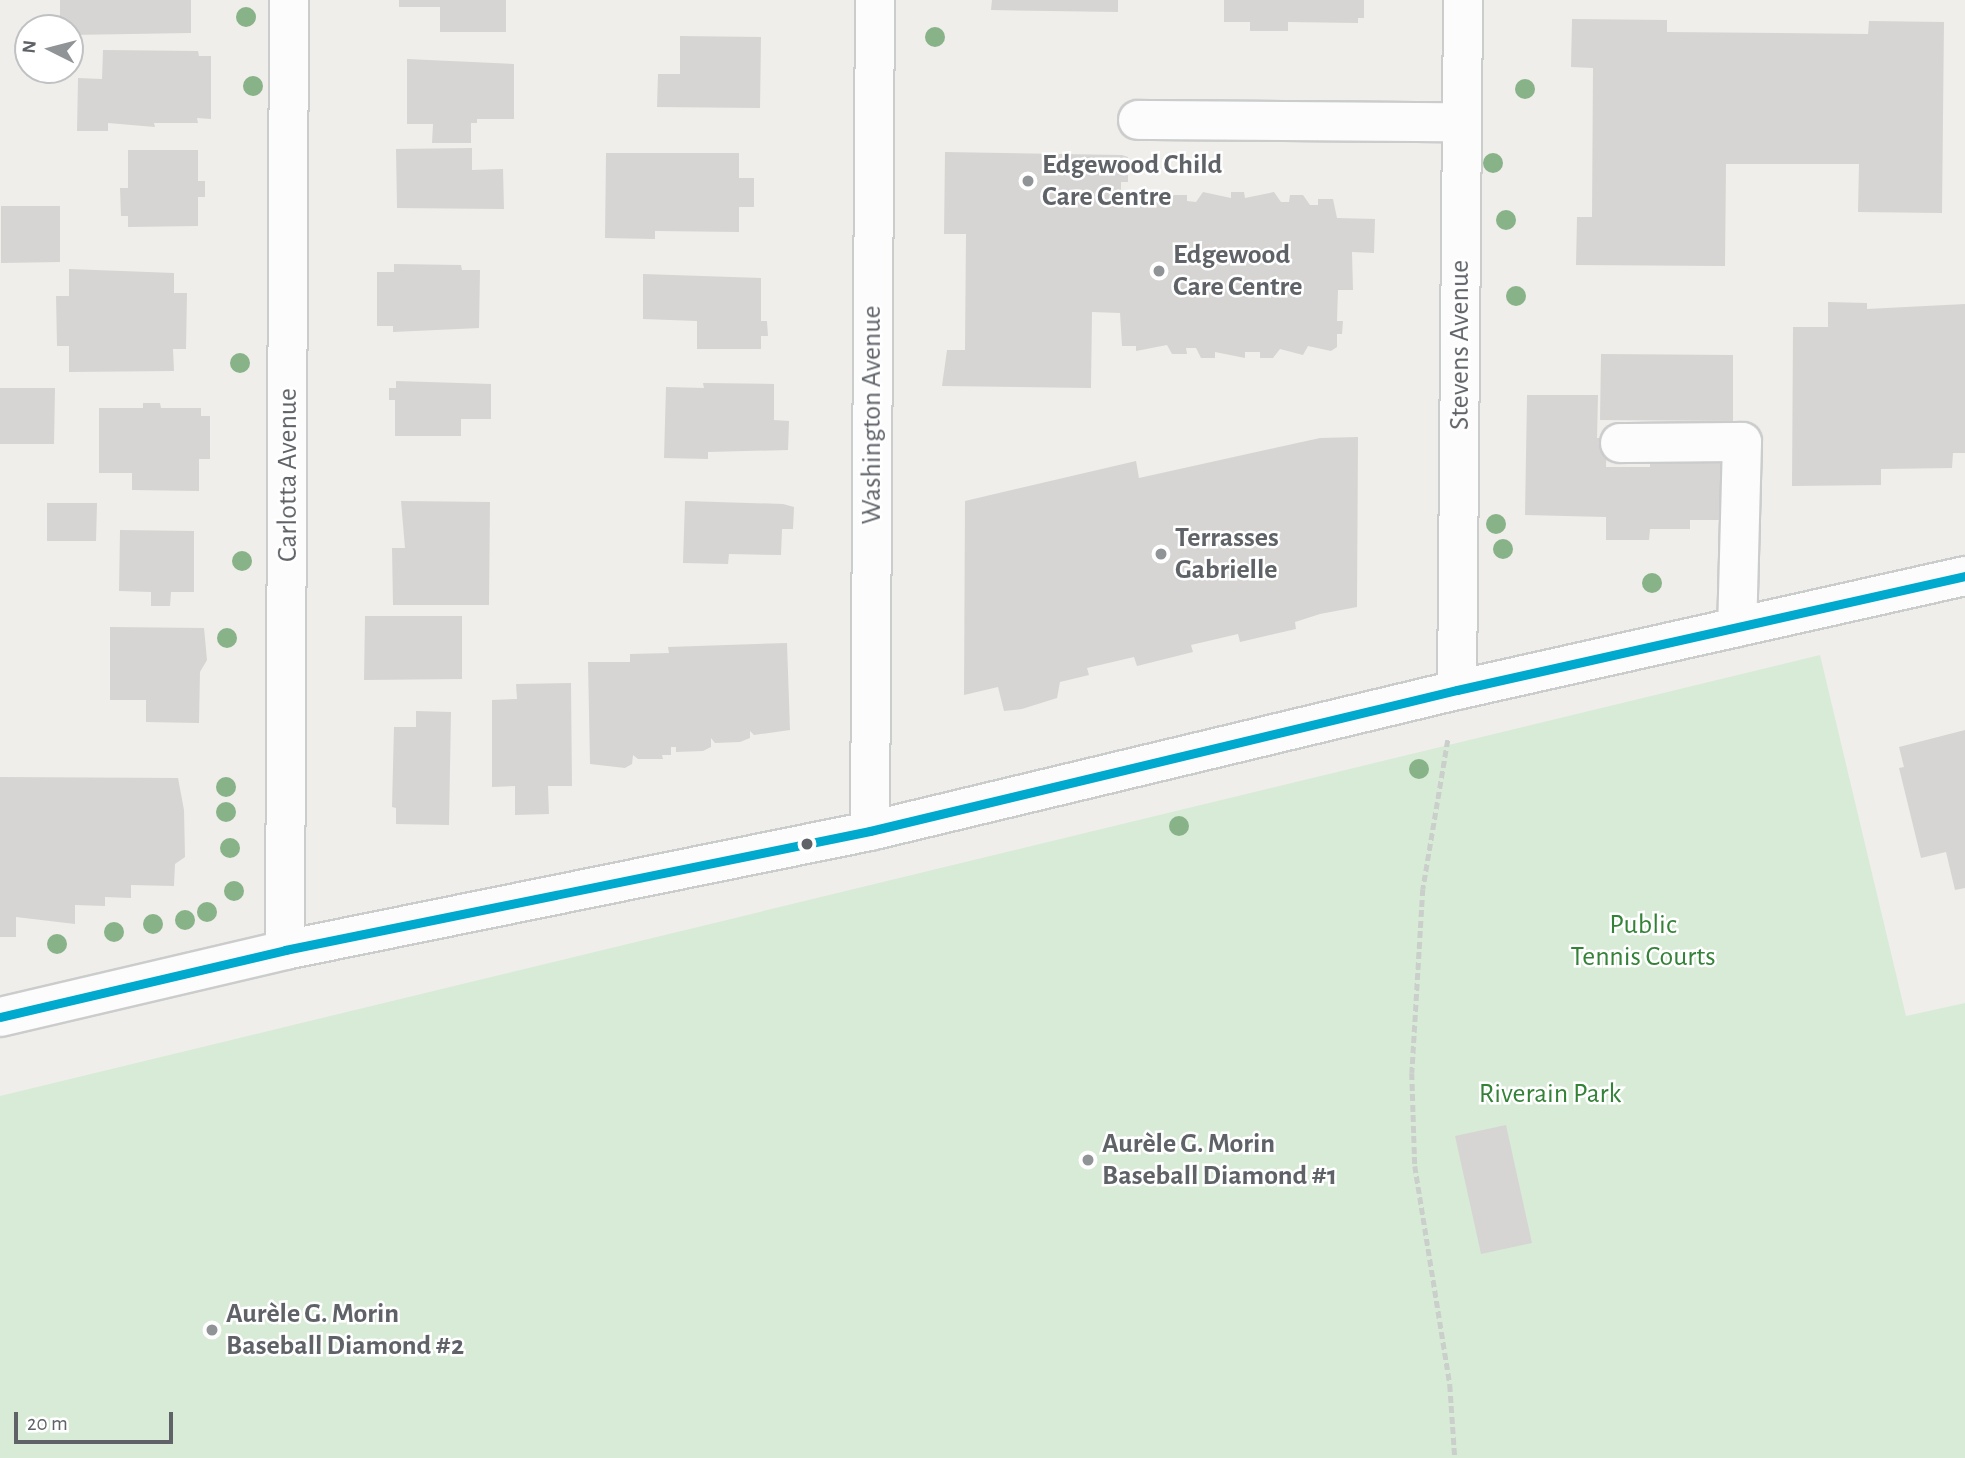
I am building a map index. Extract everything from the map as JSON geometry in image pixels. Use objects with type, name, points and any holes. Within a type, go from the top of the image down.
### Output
[{"type":"street","name":"Carlotta Avenue","points":[[285,950],[289,0]]},
{"type":"street","name":"Washington Avenue","points":[[870,831],[876,0]]},
{"type":"street","name":"Stevens Avenue","points":[[1457,690],[1463,0]]},
{"type":"street","points":[[1138,120],[1462,122]]},
{"type":"street","points":[[1620,443],[1742,442],[1737,627]]},
{"type":"street","points":[[0,1017],[285,950],[870,831],[1457,690],[1965,576]]},
{"type":"path","points":[[1455,1458],[1450,1385],[1415,1166],[1412,1073],[1423,889],[1457,690]]},
{"type":"green space","name":"Riverain Park","points":[[1820,655],[1906,1016],[1965,1003],[1965,1458],[0,1458],[0,1096]]},
{"type":"building","points":[[60,0],[191,0],[191,33],[84,35],[84,14],[60,14]]},
{"type":"building","points":[[399,0],[506,0],[506,32],[440,32],[440,7],[399,7]]},
{"type":"building","points":[[992,0],[1118,0],[1118,12],[991,10]]},
{"type":"building","points":[[1224,0],[1364,0],[1364,18],[1358,18],[1358,23],[1288,22],[1288,31],[1250,31],[1250,22],[1224,22]]},
{"type":"building","points":[[1572,19],[1667,20],[1667,32],[1868,34],[1869,21],[1944,22],[1942,213],[1858,212],[1859,164],[1726,164],[1725,266],[1576,265],[1577,217],[1592,217],[1593,68],[1571,67]]},
{"type":"building","points":[[680,36],[761,37],[760,108],[657,107],[658,74],[680,74]]},
{"type":"building","points":[[103,50],[198,51],[199,56],[211,56],[211,119],[197,118],[198,123],[154,123],[155,127],[108,123],[108,131],[77,131],[78,84],[84,84],[84,78],[102,79]]},
{"type":"building","points":[[407,59],[514,64],[514,119],[477,119],[477,123],[471,123],[471,143],[432,143],[433,124],[407,124]]},
{"type":"building","points":[[472,148],[472,170],[503,169],[504,209],[397,208],[396,149]]},
{"type":"building","points":[[128,150],[198,150],[198,181],[205,181],[205,197],[198,197],[198,226],[128,227],[128,216],[121,216],[120,188],[128,188]]},
{"type":"building","name":"Edgewood Care Centre","points":[[945,152],[1122,155],[1128,157],[1128,182],[1121,182],[1121,204],[1137,204],[1137,198],[1167,204],[1174,195],[1187,195],[1187,201],[1196,202],[1203,192],[1231,198],[1231,192],[1244,192],[1245,198],[1274,192],[1281,202],[1289,202],[1290,195],[1303,195],[1310,205],[1318,205],[1318,199],[1333,199],[1337,218],[1375,219],[1374,253],[1352,252],[1353,290],[1338,290],[1337,321],[1343,321],[1342,334],[1337,334],[1337,347],[1331,351],[1308,346],[1303,355],[1280,349],[1273,358],[1260,358],[1260,352],[1245,352],[1245,358],[1215,352],[1215,358],[1201,358],[1196,348],[1186,348],[1187,354],[1172,354],[1167,345],[1136,351],[1136,346],[1122,346],[1120,313],[1092,312],[1091,388],[942,386],[947,350],[965,350],[966,234],[944,234]]},
{"type":"building","points":[[606,153],[739,153],[739,178],[754,178],[754,207],[739,207],[739,232],[655,231],[655,239],[605,238]]},
{"type":"building","points":[[1,206],[60,206],[60,262],[1,263]]},
{"type":"building","points":[[394,264],[461,265],[462,270],[480,270],[479,328],[393,332],[393,326],[377,326],[377,272],[394,272]]},
{"type":"building","points":[[69,269],[174,273],[174,293],[187,293],[186,349],[173,349],[174,371],[69,372],[69,346],[57,346],[56,296],[69,296]]},
{"type":"building","points":[[643,274],[761,278],[761,321],[767,321],[768,336],[761,336],[761,349],[697,349],[697,321],[643,319]]},
{"type":"building","points":[[1828,302],[1867,303],[1867,309],[1965,304],[1965,453],[1953,453],[1952,468],[1881,469],[1881,485],[1792,486],[1793,327],[1828,327]]},
{"type":"building","points":[[1601,354],[1733,355],[1733,421],[1600,420]]},
{"type":"building","points":[[396,381],[491,384],[491,419],[461,419],[461,436],[395,436],[395,400],[389,400],[389,388],[396,388]]},
{"type":"building","points":[[703,383],[774,384],[774,420],[789,421],[788,450],[708,452],[708,459],[664,458],[666,387],[704,388]]},
{"type":"building","points":[[0,388],[55,388],[54,444],[0,444]]},
{"type":"building","points":[[1527,395],[1598,395],[1597,438],[1607,438],[1606,467],[1650,467],[1650,461],[1731,462],[1730,520],[1690,520],[1690,529],[1650,529],[1649,540],[1606,540],[1606,517],[1525,515]]},
{"type":"building","points":[[143,403],[160,403],[161,408],[201,408],[201,416],[210,416],[210,459],[199,459],[199,491],[132,490],[132,473],[99,473],[99,408],[143,408]]},
{"type":"building","name":"Terrasses Gabrielle","points":[[1358,437],[1357,607],[1320,614],[1295,622],[1296,629],[1240,642],[1238,634],[1191,645],[1193,652],[1137,666],[1134,657],[1087,668],[1089,675],[1060,682],[1057,698],[1022,709],[1004,711],[998,687],[964,695],[965,501],[1136,461],[1139,478],[1320,438]]},
{"type":"building","points":[[401,501],[490,502],[489,605],[393,605],[392,548],[405,548]]},
{"type":"building","points":[[685,501],[783,504],[794,507],[793,529],[782,529],[781,555],[729,554],[728,564],[683,563]]},
{"type":"building","points":[[47,503],[97,503],[96,541],[47,541]]},
{"type":"building","points":[[120,530],[194,531],[194,592],[171,592],[170,606],[151,606],[151,592],[119,591]]},
{"type":"building","points":[[365,616],[462,616],[462,679],[364,680]]},
{"type":"building","points":[[110,627],[204,628],[207,660],[200,672],[199,723],[146,722],[146,700],[110,700]]},
{"type":"building","points":[[787,643],[790,730],[754,735],[750,731],[750,738],[740,742],[715,743],[711,738],[711,747],[703,751],[676,752],[676,747],[671,747],[671,755],[662,755],[663,759],[638,759],[633,755],[632,764],[625,768],[590,764],[588,662],[630,662],[630,654],[669,653],[668,647]]},
{"type":"building","points":[[571,683],[572,786],[548,786],[549,814],[515,815],[515,786],[492,787],[492,700],[517,699],[516,684]]},
{"type":"building","points":[[416,711],[451,712],[449,825],[396,824],[396,808],[392,807],[394,727],[416,727]]},
{"type":"building","points":[[1965,730],[1965,888],[1955,890],[1946,852],[1921,858],[1899,768],[1904,767],[1899,747]]},
{"type":"building","points":[[0,777],[178,778],[184,810],[185,857],[175,864],[174,886],[131,885],[131,898],[105,897],[105,906],[75,905],[75,924],[16,917],[16,937],[0,937]]},
{"type":"building","points":[[1506,1125],[1532,1243],[1481,1254],[1455,1136]]},
{"type":"transit line","points":[[0,1017],[285,950],[870,831],[1457,690],[1965,576]]},
{"type":"place","name":"Edgewood Child Care Centre","points":[[1028,181]]},
{"type":"place","name":"Edgewood Care Centre","points":[[1159,271]]},
{"type":"place","name":"Terrasses Gabrielle","points":[[1161,554]]},
{"type":"place","name":"Aurèle G. Morin Baseball Diamond #1","points":[[1088,1160]]},
{"type":"place","name":"Aurèle G. Morin Baseball Diamond #2","points":[[212,1330]]},
{"type":"park label","name":"Public Tennis Courts","points":[[1643,941]]}]
